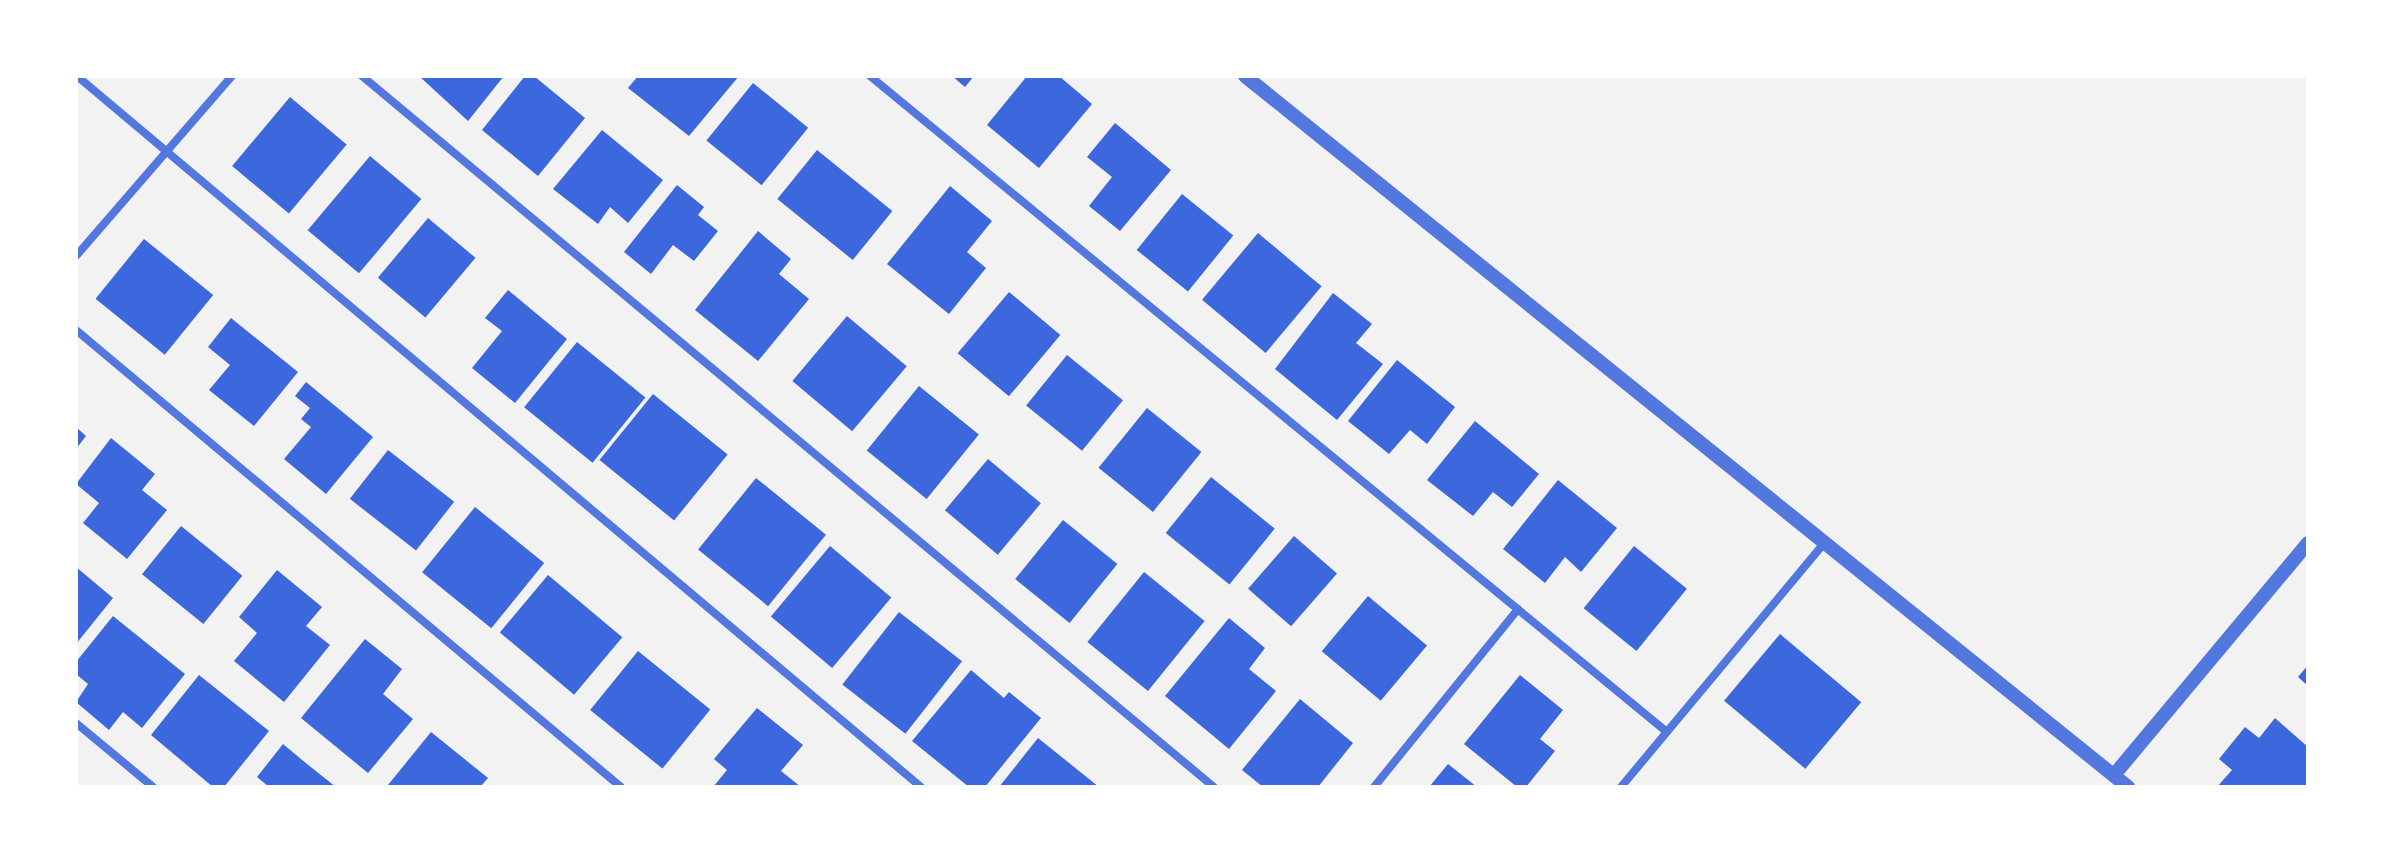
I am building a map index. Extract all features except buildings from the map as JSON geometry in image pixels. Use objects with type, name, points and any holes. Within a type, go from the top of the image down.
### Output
[{"type":"street","points":[[77,76],[921,787]]},
{"type":"street","points":[[76,256],[164,149],[232,76]]},
{"type":"street","points":[[362,76],[1214,787]]},
{"type":"street","points":[[870,76],[1667,732]]},
{"type":"street","points":[[1245,76],[2128,787]]},
{"type":"street","points":[[76,330],[621,787]]},
{"type":"street","points":[[1621,787],[1825,542]]},
{"type":"street","points":[[2114,775],[2308,543]]},
{"type":"street","points":[[1374,787],[1518,609]]},
{"type":"street","points":[[76,723],[153,787]]}]
